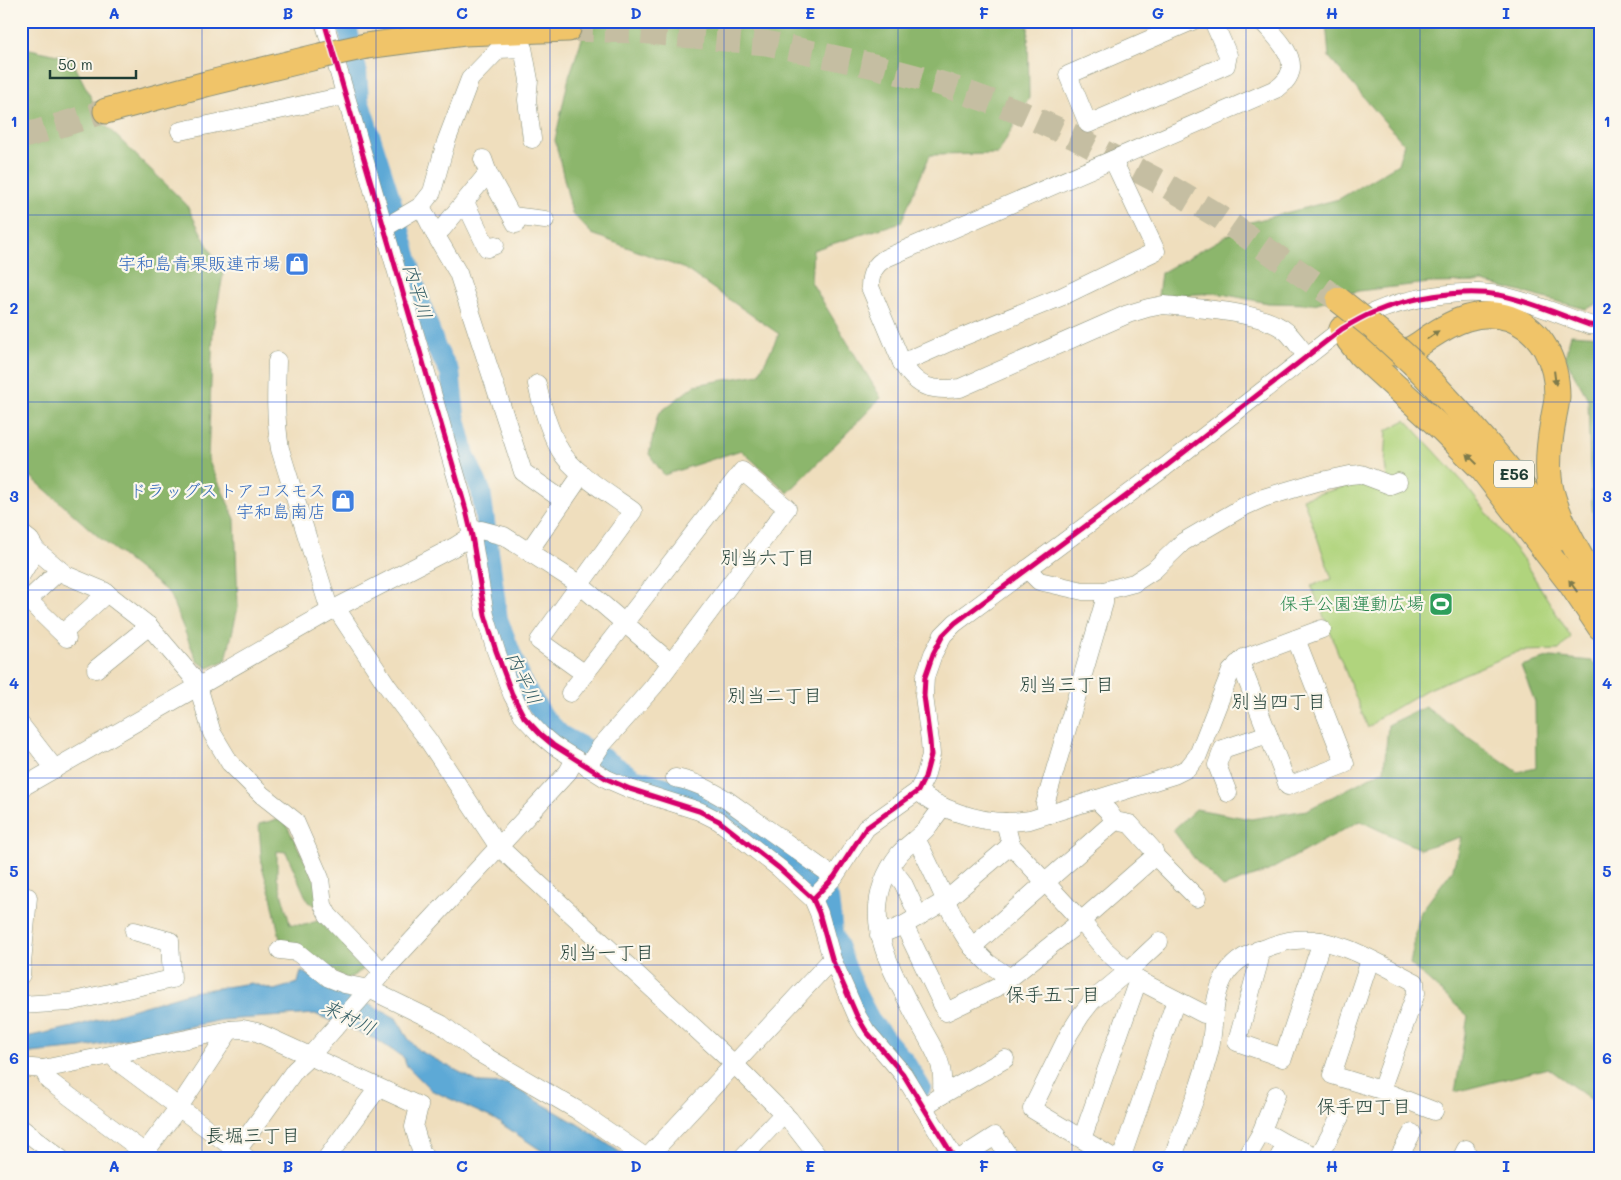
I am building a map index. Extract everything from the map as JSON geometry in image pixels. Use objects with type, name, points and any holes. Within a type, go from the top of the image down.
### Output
[{"type":"highway","points":[[106,111],[206,84],[366,46],[428,36],[568,29]]},
{"type":"highway","name":"E56","points":[[1339,300],[1378,331],[1414,364],[1469,421],[1519,480],[1600,594]]},
{"type":"highway","points":[[1342,329],[1383,351],[1401,353],[1416,346],[1447,325],[1477,315],[1499,315],[1518,321],[1536,334],[1548,350],[1555,373],[1557,397],[1548,460],[1551,490],[1565,526],[1600,594]]},
{"type":"highway","points":[[1342,329],[1361,355],[1442,429],[1483,470],[1571,584],[1600,627]]},
{"type":"street","points":[[324,21],[345,96],[389,226],[484,533],[485,615],[512,694],[524,717],[540,734],[588,758],[607,779],[630,789],[700,811],[719,821],[779,868],[823,888]]},
{"type":"street","points":[[1192,21],[1068,75],[1088,124],[1226,65],[1228,55],[1213,21]]},
{"type":"street","points":[[1262,21],[1290,56],[1291,67],[1289,77],[1278,88],[886,258],[874,267],[870,278],[870,287],[902,363],[909,374],[923,385],[940,390],[960,388],[1128,314],[1163,305],[1255,316],[1272,322],[1287,332],[1307,356]]},
{"type":"street","points":[[389,226],[416,209],[432,192],[446,142],[470,79],[499,49],[523,48],[529,80],[527,100],[532,139]]},
{"type":"street","points":[[180,131],[345,96]]},
{"type":"street","points":[[902,363],[1063,296],[1156,251],[1113,160]]},
{"type":"street","points":[[435,234],[442,229],[465,202],[486,166],[514,220],[545,220]]},
{"type":"street","points":[[465,202],[487,248],[495,245]]},
{"type":"street","points":[[416,209],[435,234],[458,273],[522,472],[564,501]]},
{"type":"street","points":[[1010,1158],[996,1136],[960,1157],[932,1102],[903,1074],[866,1031],[857,1016],[832,959],[819,913],[823,888],[866,828],[918,791],[925,777],[931,755],[924,696],[925,677],[933,654],[943,635],[955,623],[1164,467],[1342,329],[1373,312],[1454,292],[1478,292],[1500,295],[1589,325],[1600,326]]},
{"type":"street","points":[[277,361],[276,412],[280,449],[333,609],[428,740],[498,846],[735,1065],[784,1113],[820,1159]]},
{"type":"street","points":[[537,384],[545,418],[560,451],[582,474],[633,512],[539,641],[585,674]]},
{"type":"street","points":[[113,1056],[239,1156],[295,1070],[498,846],[568,772],[588,758],[654,686],[787,508],[742,471],[626,623],[570,692]]},
{"type":"street","points":[[529,552],[582,474]]},
{"type":"street","points":[[1027,570],[1039,581],[1083,591],[1104,591],[1134,583],[1154,570],[1183,542],[1243,507],[1263,498],[1313,483],[1350,475],[1361,474],[1390,485],[1398,482]]},
{"type":"street","points":[[21,533],[30,540],[36,550],[66,575],[107,594],[149,626],[174,654],[198,686],[212,733],[230,763],[262,795],[295,821],[320,878],[323,905],[328,914],[383,972]]},
{"type":"street","points":[[21,788],[333,609],[484,533],[504,536],[579,584],[672,663]]},
{"type":"street","points":[[21,575],[36,550]]},
{"type":"street","points":[[60,570],[28,600],[65,635],[107,594]]},
{"type":"street","points":[[1051,814],[1045,804],[1104,602],[1104,591]]},
{"type":"street","points":[[96,669],[149,626]]},
{"type":"street","points":[[918,791],[943,807],[974,817],[1005,822],[1030,820],[1174,775],[1188,768],[1198,755],[1231,671],[1244,658],[1322,629]]},
{"type":"street","points":[[1238,664],[1242,667],[1288,786],[1345,764],[1296,639]]},
{"type":"street","points":[[21,725],[55,769]]},
{"type":"street","points":[[1228,793],[1217,765],[1223,749],[1268,734]]},
{"type":"street","points":[[675,778],[688,780],[727,800],[823,888]]},
{"type":"street","points":[[1096,799],[1115,821],[1130,824],[1154,851],[1155,856],[1196,898]]},
{"type":"street","points":[[932,1102],[941,1067],[890,966],[879,935],[877,917],[879,897],[891,867],[900,854],[916,839],[943,807]]},
{"type":"street","points":[[972,947],[1115,821]]},
{"type":"street","points":[[1005,822],[1011,845],[1106,950],[1133,976],[1204,1014]]},
{"type":"street","points":[[916,839],[963,934],[972,947],[988,963],[1010,978]]},
{"type":"street","points":[[879,935],[911,921],[945,900],[1011,845]]},
{"type":"street","points":[[891,867],[903,883],[911,921],[946,1012],[996,988],[1010,978],[1081,921],[1155,856]]},
{"type":"street","points":[[21,975],[28,897]]},
{"type":"street","points":[[1210,1046],[1204,1023],[1204,1014],[1209,987],[1215,970],[1225,956],[1242,945],[1300,929]]},
{"type":"street","points":[[21,1005],[69,1002],[172,979],[170,941],[134,931]]},
{"type":"street","points":[[1172,1159],[1188,1117],[1210,1046],[1218,994],[1226,975],[1234,964],[1245,956],[1278,943],[1297,940],[1322,941],[1349,950],[1415,982],[1416,993],[1381,1090]]},
{"type":"street","points":[[1258,950],[1259,962],[1237,1042],[1283,1058],[1322,941]]},
{"type":"street","points":[[1082,1139],[1133,976],[1159,942]]},
{"type":"street","points":[[280,950],[298,952],[329,978],[364,994],[441,1024],[476,1051],[577,1110],[647,1158],[832,959]]},
{"type":"street","points":[[1370,960],[1332,1075],[1381,1090],[1434,1111]]},
{"type":"street","points":[[1115,1159],[1032,1109],[1069,1034],[1081,1015],[1092,1001],[1133,976]]},
{"type":"street","points":[[1121,1159],[1176,1000]]},
{"type":"street","points":[[21,1067],[43,1069],[113,1056],[230,1030],[243,1029],[257,1032],[312,1053],[378,1088],[419,1106],[414,1127],[421,1151],[426,1159]]},
{"type":"street","points":[[43,1069],[49,1081],[142,1156],[179,1107],[230,1030]]},
{"type":"street","points":[[932,1102],[1005,1059]]},
{"type":"street","points":[[326,1159],[378,1088]]},
{"type":"street","points":[[1246,1159],[1261,1133],[1276,1095]]},
{"type":"street","points":[[742,1159],[784,1113]]},
{"type":"street","points":[[1261,1133],[1272,1136],[1282,1151],[1322,1158],[1340,1117]]},
{"type":"street","points":[[21,1128],[61,1159]]},
{"type":"street","points":[[1398,1159],[1412,1133]]},
{"type":"green space","points":[[588,21],[1028,21],[1029,98],[998,154],[930,155],[901,222],[813,250],[811,282],[881,398],[788,493],[741,450],[664,475],[649,454],[658,414],[695,385],[759,374],[779,334],[685,269],[592,234],[572,213],[555,140],[569,77]]},
{"type":"green space","points":[[1326,21],[1600,21],[1600,303],[1586,309],[1483,282],[1429,283],[1358,291],[1314,304],[1268,303],[1217,293],[1158,296],[1161,273],[1251,222],[1339,199],[1398,164],[1404,144],[1329,57]]},
{"type":"green space","points":[[21,47],[71,58],[104,124],[186,204],[223,275],[213,329],[208,459],[235,519],[238,607],[226,660],[208,668],[197,661],[169,593],[100,538],[21,468]]},
{"type":"green space","points":[[1571,334],[1600,336],[1600,542],[1594,534],[1588,399],[1565,358]]},
{"type":"green space","points":[[1406,420],[1462,481],[1520,555],[1571,637],[1559,650],[1520,651],[1428,689],[1380,717],[1368,728],[1311,585],[1332,579],[1303,498],[1355,484],[1389,491],[1385,464],[1387,430]]},
{"type":"green space","points":[[1551,657],[1592,661],[1600,669],[1600,1106],[1548,1068],[1455,1092],[1468,1016],[1410,964],[1420,913],[1453,869],[1461,837],[1420,849],[1360,821],[1268,871],[1223,887],[1194,858],[1173,830],[1196,809],[1251,819],[1307,810],[1384,770],[1388,725],[1425,707],[1518,772],[1536,768],[1535,702],[1521,666]]},
{"type":"green space","points":[[284,820],[316,882],[319,907],[308,902],[286,852],[277,851],[277,877],[290,924],[305,925],[323,919],[359,957],[364,969],[348,979],[281,944],[271,896],[262,867],[259,824]]},
{"type":"water","name":"来村川","points":[[301,971],[396,1018],[418,1050],[480,1083],[508,1084],[579,1125],[630,1159],[554,1159],[494,1119],[431,1090],[406,1065],[404,1058],[377,1040],[315,1014],[222,1020],[81,1048],[21,1054],[21,1038],[73,1027],[192,992],[251,983],[274,990],[298,983]]},
{"type":"waterway","name":"内平川","points":[[346,21],[357,70],[359,100],[436,348],[450,372],[455,415],[465,455],[481,491],[498,619],[523,684],[544,717],[561,735],[605,759],[634,778],[697,796],[725,810],[805,873],[829,899],[833,933],[857,995],[872,1023],[905,1062],[921,1088]]},
{"type":"tunnel","points":[[568,29],[638,31],[766,43],[874,66],[942,84],[1017,111],[1072,136],[1164,184],[1218,216],[1339,300]]},
{"type":"tunnel","points":[[21,137],[106,111]]},
{"type":"cycle path","points":[[324,21],[466,510],[485,615],[512,694],[524,717],[553,745],[607,779],[630,789],[699,811],[719,821],[779,868],[813,899],[832,959],[857,1016],[866,1031],[903,1074],[955,1159]]},
{"type":"cycle path","points":[[813,899],[834,877],[866,828],[918,791],[925,777],[931,755],[924,696],[925,677],[933,654],[943,635],[955,623],[1165,467],[1342,329],[1368,315],[1401,303],[1434,296],[1468,293],[1499,295],[1533,304],[1589,325],[1600,326]]},
{"type":"place","name":"宇和島青果販連市場","points":[[297,264]]},
{"type":"place","name":"ドラッグストアコスモス 宇和島南店","points":[[343,501]]},
{"type":"place","name":"保手公園運動広場","points":[[1441,604]]},
{"type":"district","name":"別当六丁目","points":[[768,557]]},
{"type":"district","name":"別当三丁目","points":[[1067,684]]},
{"type":"district","name":"別当二丁目","points":[[775,695]]},
{"type":"district","name":"別当四丁目","points":[[1279,701]]},
{"type":"district","name":"別当一丁目","points":[[607,952]]},
{"type":"district","name":"保手五丁目","points":[[1053,994]]},
{"type":"district","name":"保手四丁目","points":[[1364,1106]]},
{"type":"district","name":"長堀三丁目","points":[[253,1135]]}]
